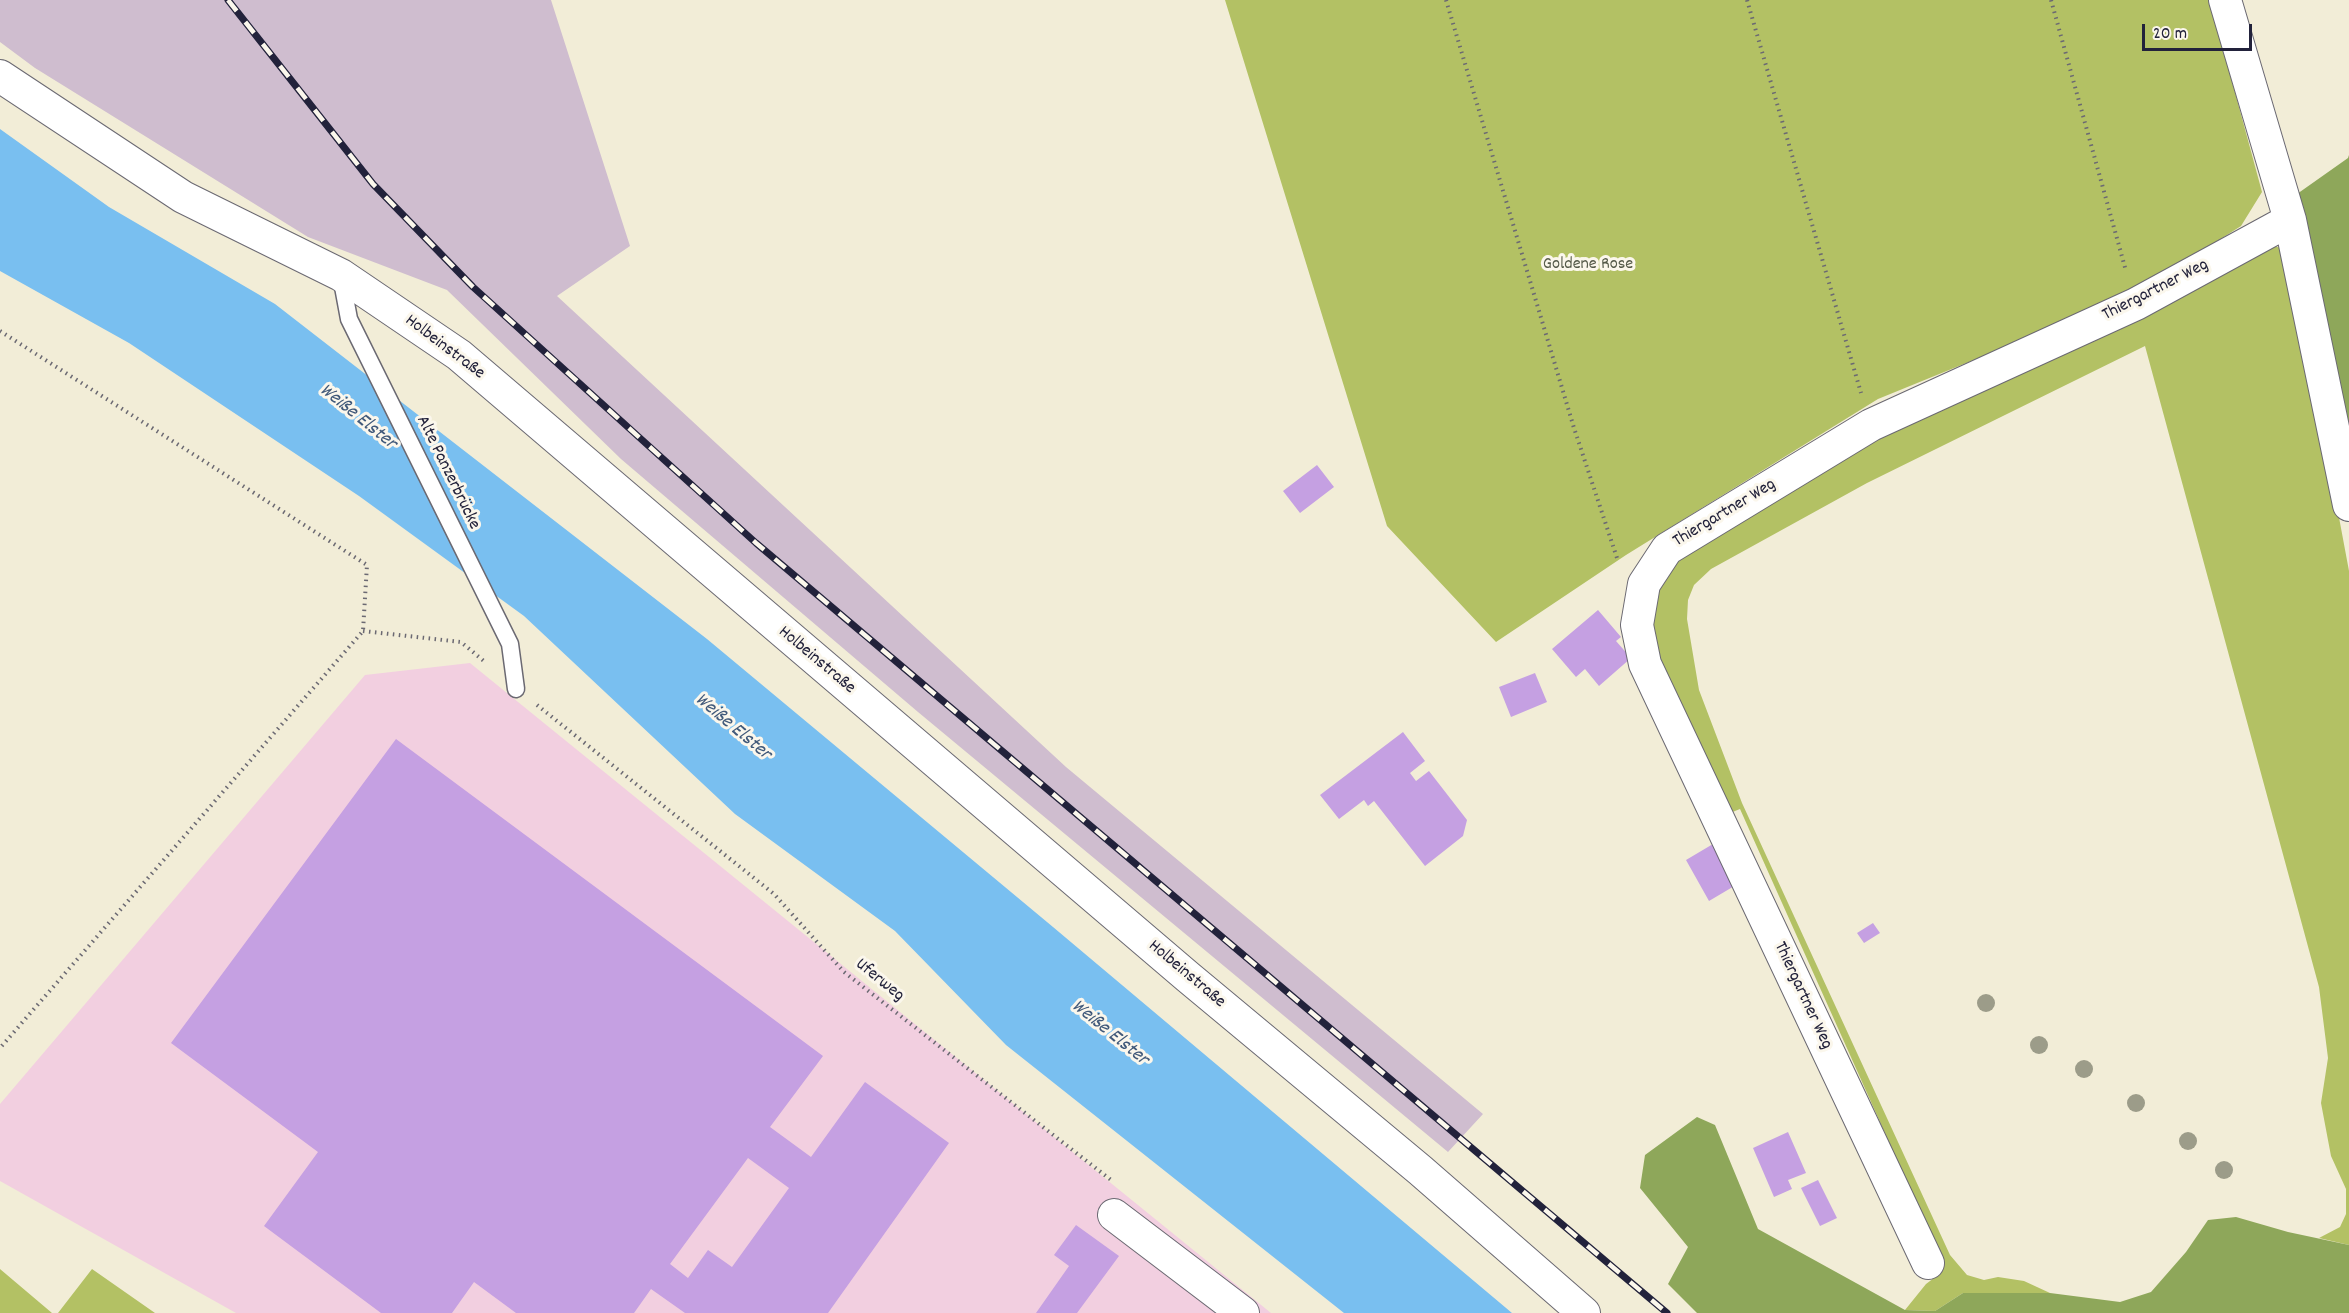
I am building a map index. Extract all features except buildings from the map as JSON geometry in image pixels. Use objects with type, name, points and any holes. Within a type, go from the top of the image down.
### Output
[{"type":"street","points":[[2225,0],[2290,220],[2349,505]]},
{"type":"street","name":"Holbeinstraße","points":[[0,76],[183,197],[341,275],[459,355],[1170,962],[1420,1170],[1584,1313]]},
{"type":"street","name":"Thiergartner Weg","points":[[1928,1263],[1645,664],[1637,625],[1644,584],[1667,549],[1871,425],[2136,304],[2290,220]]},
{"type":"street","points":[[1114,1215],[1243,1313]]},
{"type":"lane","name":"Alte Panzerbrücke","points":[[341,275],[349,319],[510,644],[516,689]]},
{"type":"path","points":[[1446,0],[1617,561],[1644,584]]},
{"type":"path","points":[[1747,0],[1871,425]]},
{"type":"path","points":[[2051,0],[2136,304]]},
{"type":"path","points":[[0,331],[367,566],[363,631],[0,1048]]},
{"type":"path","name":"Uferweg","points":[[363,631],[461,642],[516,689],[774,894],[844,972],[1116,1184]]},
{"type":"shaded area","points":[[0,0],[551,0],[630,246],[557,296],[1066,767],[1483,1114],[1448,1152],[918,712],[621,459],[447,290],[308,237],[35,68],[0,42]]},
{"type":"shaded area","points":[[470,663],[1271,1313],[236,1313],[0,1181],[0,1104],[365,675]]},
{"type":"green space","name":"Goldene Rose","points":[[1225,0],[2210,0],[2262,192],[2241,226],[2133,295],[1878,399],[1626,555],[1496,642],[1387,526]]},
{"type":"green space","points":[[2349,155],[2349,461],[2297,194],[2348,158]]},
{"type":"green space","points":[[2269,244],[2283,249],[2293,271],[2349,571],[2349,1245],[2319,1238],[2340,1227],[2346,1214],[2346,1189],[2331,1156],[2321,1103],[2328,1058],[2319,987],[2145,346],[1867,483],[1711,569],[1694,585],[1688,600],[1687,619],[1699,690],[1742,803],[1950,1255],[1967,1275],[1984,1280],[1998,1277],[2024,1281],[2050,1293],[1963,1293],[1935,1311],[1905,1310],[1926,1284],[1942,1272],[1939,1254],[1740,809],[1725,815],[1649,642],[1652,606],[1667,572],[1690,549],[1902,424]]},
{"type":"green space","points":[[1697,1117],[1715,1125],[1758,1229],[1905,1310],[1935,1311],[1963,1293],[2050,1293],[2120,1302],[2151,1292],[2186,1252],[2208,1220],[2236,1217],[2288,1232],[2349,1245],[2349,1313],[1697,1313],[1668,1284],[1688,1247],[1640,1188],[1645,1155]]},
{"type":"green space","points":[[0,1269],[52,1313],[0,1313]]},
{"type":"green space","points":[[92,1269],[155,1313],[58,1313]]},
{"type":"water","name":"Weiße Elster","points":[[0,129],[109,207],[275,304],[707,639],[1512,1313],[1344,1313],[1006,1045],[895,931],[735,814],[524,616],[359,496],[129,343],[0,271]]},
{"type":"railway","points":[[228,0],[373,184],[473,287],[756,543],[1667,1313]]}]
